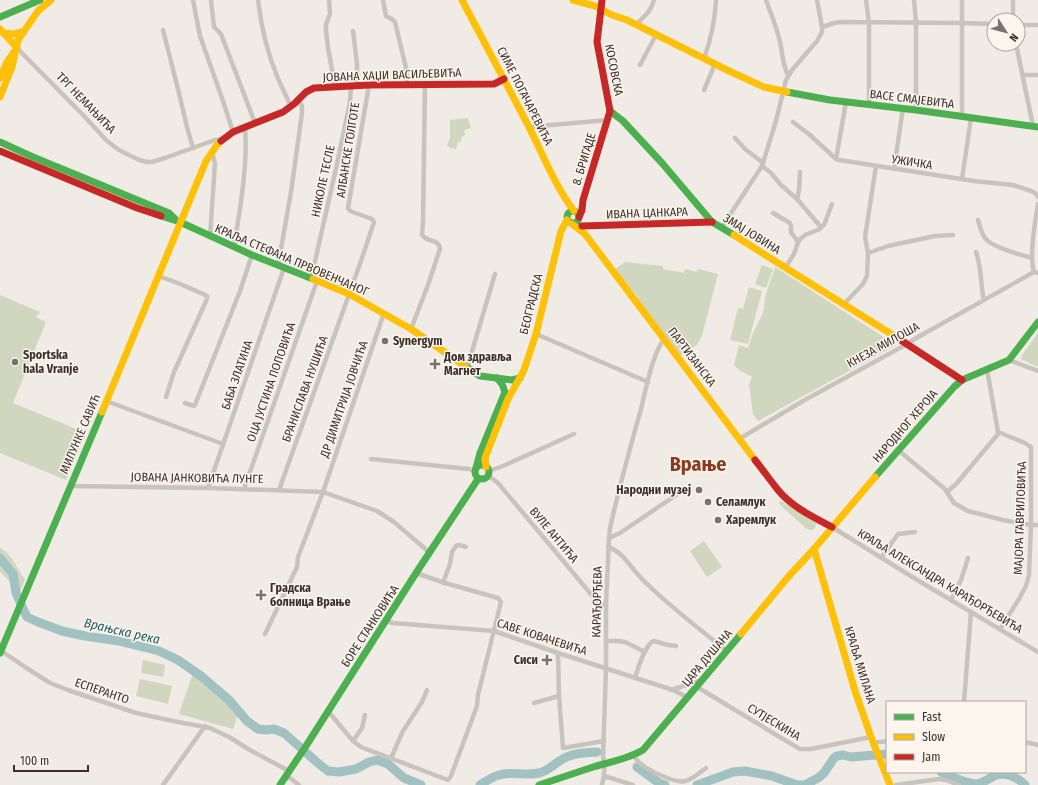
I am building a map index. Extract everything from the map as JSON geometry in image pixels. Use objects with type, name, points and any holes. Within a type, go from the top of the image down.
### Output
[{"type":"street","points":[[193,0],[200,36],[233,132]]},
{"type":"street","points":[[211,0],[214,27],[221,34],[255,123]]},
{"type":"street","points":[[258,0],[262,26],[276,75],[291,107]]},
{"type":"street","points":[[329,0],[330,14],[326,24],[326,30],[335,86]]},
{"type":"street","points":[[383,0],[386,16],[395,22],[406,68],[406,84]]},
{"type":"street","name":"СИМЕ ПОГАЧАРЕВИЋА","points":[[462,0],[575,218]]},
{"type":"street","name":"ВАСЕ СМАЈЕВИЋА","points":[[573,0],[595,6],[759,85],[830,100],[903,108],[1036,126]]},
{"type":"street","name":"КОСОВСКА","points":[[602,0],[597,42],[610,111],[608,120]]},
{"type":"street","points":[[636,25],[652,8],[654,0]]},
{"type":"street","points":[[704,59],[714,23],[716,0]]},
{"type":"street","points":[[766,0],[778,31],[782,48],[783,62],[788,75]]},
{"type":"street","points":[[722,227],[762,165],[776,121],[784,84],[788,75],[817,41],[822,32],[817,0]]},
{"type":"street","points":[[866,0],[869,22],[869,104]]},
{"type":"street","points":[[914,0],[916,22],[916,110]]},
{"type":"street","points":[[962,0],[962,116]]},
{"type":"street","points":[[1013,0],[1013,12]]},
{"type":"street","points":[[0,17],[46,1]]},
{"type":"street","points":[[0,97],[12,67],[18,40],[46,1]]},
{"type":"street","points":[[0,78],[7,62],[43,11],[46,1]]},
{"type":"street","points":[[822,27],[841,22],[986,24]]},
{"type":"street","points":[[1026,25],[1038,24]]},
{"type":"street","points":[[163,30],[193,148]]},
{"type":"street","points":[[2,31],[14,34],[24,31]]},
{"type":"street","points":[[2,31],[17,48]]},
{"type":"street","name":"НИКОЛЕ ТЕСЛЕ","points":[[314,280],[354,86],[357,64],[353,31]]},
{"type":"street","points":[[640,66],[656,35]]},
{"type":"street","name":"ТРГ НЕМАЊИЋА","points":[[17,48],[84,116],[107,142],[139,160],[147,162]]},
{"type":"street","points":[[1017,52],[1036,126]]},
{"type":"street","points":[[704,90],[715,64]]},
{"type":"street","points":[[1023,75],[1038,74]]},
{"type":"street","name":"ЈОВАНА ХАЏИ ВАСИЉЕВИЋА","points":[[180,222],[206,161],[222,140],[233,132],[291,107],[310,89],[335,86],[369,85],[494,84],[504,80]]},
{"type":"street","points":[[411,329],[440,249],[440,245],[437,242],[425,238],[422,235],[425,84]]},
{"type":"street","name":"АЛБАНСКЕ ГОЛГОТЕ","points":[[349,294],[374,222],[372,219],[350,211],[348,208],[369,85]]},
{"type":"street","name":"БАБА ЗЛАТИНА","points":[[208,488],[281,267],[302,113],[302,106],[298,100]]},
{"type":"street","points":[[836,159],[846,102]]},
{"type":"street","points":[[894,169],[903,108]]},
{"type":"street","name":"ЗМАЈ ЈОВИНА","points":[[610,111],[624,121],[712,222],[844,304],[962,380]]},
{"type":"street","points":[[962,179],[971,118]]},
{"type":"street","points":[[529,127],[608,120]]},
{"type":"street","name":"8. БРИГАДЕ","points":[[575,218],[582,210],[582,205],[608,120]]},
{"type":"street","points":[[793,122],[810,135],[836,159]]},
{"type":"street","points":[[234,247],[244,172],[245,127]]},
{"type":"street","points":[[735,138],[797,199],[819,224],[820,228]]},
{"type":"street","name":"ЈОВАНА ХАЏИ ВАСИЉЕВИЋА","points":[[147,162],[164,158],[215,140],[222,140]]},
{"type":"street","name":"КРАЉА СТЕФАНА ПРВОВЕНЧАНОГ","points":[[0,142],[180,222],[210,237],[349,294],[411,329],[480,376],[512,380],[520,378]]},
{"type":"street","name":"КРАЉА СТЕФАНА ПРВОВЕНЧАНОГ","points":[[0,151],[138,204],[169,213],[180,222]]},
{"type":"street","points":[[210,237],[215,164],[212,153]]},
{"type":"street","name":"УЖИЧКА","points":[[836,159],[981,182],[1013,185],[1035,193],[1038,198]]},
{"type":"street","points":[[844,304],[865,281],[868,252],[865,237],[876,166]]},
{"type":"street","points":[[797,199],[800,172]]},
{"type":"street","points":[[785,268],[794,254],[798,242],[805,235],[818,230],[824,225],[832,204]]},
{"type":"street","points":[[1036,272],[1032,258],[1038,204]]},
{"type":"street","points":[[169,213],[177,213],[186,207]]},
{"type":"street","points":[[773,213],[791,224],[791,232],[798,242]]},
{"type":"street","name":"ИВАНА ЦАНКАРА","points":[[575,218],[712,222]]},
{"type":"street","name":"ПАРТИЗАНСКА","points":[[575,218],[584,234],[782,494],[797,506],[832,527]]},
{"type":"street","name":"БЕОГРАДСКА","points":[[488,471],[485,458],[512,391],[524,370],[536,334],[561,231],[575,218]]},
{"type":"street","points":[[978,220],[984,237],[988,242],[1020,255],[1032,258]]},
{"type":"street","name":"МИЛУНКЕ САВИЋ","points":[[0,651],[106,402],[180,222]]},
{"type":"street","points":[[868,252],[935,236],[953,235]]},
{"type":"street","points":[[976,252],[979,262],[984,300]]},
{"type":"street","points":[[185,403],[191,406],[195,405],[240,291],[252,255]]},
{"type":"street","name":"КНЕЗА МИЛОША","points":[[740,439],[803,401],[1036,272]]},
{"type":"street","points":[[468,368],[495,274]]},
{"type":"street","points":[[158,276],[207,296],[174,372],[166,397]]},
{"type":"street","name":"ОЦА ЈУСТИНА ПОПОВИЋА","points":[[244,489],[314,280]]},
{"type":"street","name":"БРАНИСЛАВА НУШИЋА","points":[[279,490],[349,294]]},
{"type":"street","name":"ДР ДИМИТРИЈА ЈОВЧИЋА","points":[[265,634],[297,567],[298,557],[323,492],[384,313]]},
{"type":"street","points":[[1038,322],[1009,360],[1038,371]]},
{"type":"street","points":[[536,334],[648,382]]},
{"type":"street","name":"КАРАЂОРЂЕВА","points":[[602,785],[604,776],[603,756],[606,669],[606,605],[609,538],[613,513],[631,443],[657,350],[664,339]]},
{"type":"street","name":"НАРОДНОГ ХЕРОЈА","points":[[814,549],[954,387],[962,380],[1009,360]]},
{"type":"street","points":[[947,492],[957,483],[998,434],[987,369]]},
{"type":"street","points":[[497,378],[504,385],[505,392],[475,469],[475,476],[478,479],[482,480],[488,471],[503,466],[574,434]]},
{"type":"street","points":[[106,402],[223,444]]},
{"type":"street","name":"МАЈОРА ГАВРИЛОВИЋА","points":[[998,432],[1031,447],[1031,525],[1028,581],[1017,603],[1000,629]]},
{"type":"street","points":[[898,450],[942,486],[954,503],[968,511],[1003,520],[1038,525]]},
{"type":"street","points":[[371,459],[469,469],[475,469],[480,465],[488,471]]},
{"type":"street","name":"ВУЛЕ АНТИЋА","points":[[488,471],[493,479],[498,483],[595,599],[606,605]]},
{"type":"street","name":"БОРЕ СТАНКОВИЋА","points":[[280,785],[478,479]]},
{"type":"street","name":"ЈОВАНА ЈАНКОВИЋА ЛУНГЕ","points":[[70,486],[208,488],[323,492],[378,511],[394,522],[430,553]]},
{"type":"street","points":[[609,538],[620,533],[685,489]]},
{"type":"street","name":"КРАЉА АЛЕКСАНДРА КАРАЂОРЂЕВИЋА","points":[[832,527],[1038,652]]},
{"type":"street","points":[[881,558],[898,534],[915,532]]},
{"type":"street","points":[[443,583],[450,564],[451,554],[454,549],[458,545],[466,546]]},
{"type":"street","points":[[608,547],[620,553],[642,579],[680,613],[727,651]]},
{"type":"street","name":"ЦАРА ДУШАНА","points":[[539,785],[634,756],[642,750],[703,680],[788,577],[814,549]]},
{"type":"street","name":"КРАЉА МИЛАНА","points":[[814,549],[855,690],[872,740],[890,785]]},
{"type":"street","points":[[951,600],[961,580],[968,558]]},
{"type":"street","points":[[328,711],[353,741],[361,747],[448,780],[451,776],[477,706],[478,695],[501,602],[498,598],[443,583],[416,573]]},
{"type":"street","points":[[964,701],[971,612]]},
{"type":"street","name":"САВЕ КОВАЧЕВИЋА","points":[[386,621],[393,623],[494,631],[678,692],[687,698]]},
{"type":"street","points":[[606,641],[625,642],[645,652]]},
{"type":"street","points":[[635,678],[650,642],[652,641],[676,646]]},
{"type":"street","name":"ЕСПЕРАНТО","points":[[0,651],[45,680],[68,690],[136,713],[205,726],[220,732],[288,773],[299,785]]},
{"type":"street","points":[[558,653],[559,696],[563,748],[604,741]]},
{"type":"street","points":[[671,690],[703,680]]},
{"type":"street","name":"СУТЈЕСКИНА","points":[[697,687],[800,749],[872,740],[886,741]]},
{"type":"street","points":[[391,758],[403,731],[428,690]]},
{"type":"street","points":[[534,703],[559,696]]},
{"type":"street","points":[[353,741],[362,728],[365,715]]},
{"type":"street","points":[[163,785],[205,726]]},
{"type":"street","points":[[1026,742],[1038,744]]},
{"type":"street","points":[[634,756],[639,762],[648,768],[678,782],[695,777],[706,768]]},
{"type":"street","points":[[604,776],[633,785]]},
{"type":"street","points":[[896,785],[939,779],[959,785]]},
{"type":"green space","points":[[468,118],[471,128],[464,130],[465,135],[462,137],[461,141],[458,142],[456,149],[450,148],[447,145],[450,139],[450,120]]},
{"type":"green space","points":[[625,262],[663,266],[663,269],[684,273],[685,269],[697,272],[698,269],[718,274],[702,336],[697,345],[678,357],[660,333],[636,295],[613,271]]},
{"type":"green space","points":[[762,265],[773,269],[766,288],[755,284]]},
{"type":"green space","points":[[775,267],[896,345],[758,421],[753,414],[749,384],[752,377],[739,370],[734,365],[739,345],[748,348],[761,317],[764,309],[765,297]]},
{"type":"green space","points":[[749,287],[762,291],[748,344],[730,340],[738,308],[743,309]]},
{"type":"green space","points":[[0,295],[40,312],[36,317],[46,322],[13,403],[86,433],[66,480],[0,453]]},
{"type":"green space","points":[[1038,333],[1038,367],[1021,359],[1022,355]]},
{"type":"green space","points":[[779,501],[816,523],[815,528],[813,530],[807,529],[780,505]]},
{"type":"green space","points":[[704,541],[722,567],[707,577],[690,551]]},
{"type":"green space","points":[[0,548],[9,554],[25,579],[20,592],[0,572]]},
{"type":"green space","points":[[143,660],[165,665],[163,677],[141,673]]},
{"type":"green space","points":[[193,673],[227,702],[238,715],[233,729],[179,714]]},
{"type":"green space","points":[[140,679],[172,686],[168,704],[136,696]]},
{"type":"waterway","name":"Врањска река","points":[[0,558],[13,574],[16,593],[27,617],[62,631],[119,641],[159,651],[178,660],[201,676],[229,700],[247,721],[258,729],[274,729],[284,733],[328,771],[339,772],[356,769],[369,762],[377,760],[388,764],[404,778],[421,785]]},
{"type":"waterway","name":"Врањска река","points":[[480,785],[499,775],[509,773],[539,773],[545,771],[569,756],[597,752]]},
{"type":"waterway","name":"Врањска река","points":[[697,785],[733,772],[745,771],[772,776],[797,785],[805,785],[824,773],[837,756],[843,755],[851,757],[886,754]]},
{"type":"waterway","name":"Врањска река","points":[[637,767],[659,783],[665,785]]},
{"type":"waterway","name":"Врањска река","points":[[943,773],[953,778],[973,784],[983,782],[994,776],[1002,774],[1015,777],[1025,785]]},
{"type":"traffic: fast","points":[[0,17],[40,0]]},
{"type":"traffic: fast","points":[[787,92],[830,100],[1038,127]]},
{"type":"traffic: fast","points":[[610,111],[623,121],[662,163],[712,222],[734,235]]},
{"type":"traffic: fast","points":[[0,142],[169,213],[176,220]]},
{"type":"traffic: fast","points":[[571,211],[575,211],[579,217],[575,223],[571,223],[567,219],[567,215],[571,211]]},
{"type":"traffic: fast","points":[[161,216],[180,222],[252,255],[313,279]]},
{"type":"traffic: fast","points":[[875,477],[954,387],[962,380],[1009,360],[1038,322]]},
{"type":"traffic: fast","points":[[465,366],[480,376],[512,380],[520,378]]},
{"type":"traffic: fast","points":[[476,468],[480,453],[505,392],[502,384],[497,378]]},
{"type":"traffic: fast","points":[[0,653],[102,412]]},
{"type":"traffic: fast","points":[[479,465],[485,465],[489,469],[489,472],[489,475],[485,479],[479,479],[475,475],[475,469],[479,465]]},
{"type":"traffic: fast","points":[[280,785],[478,479]]},
{"type":"traffic: fast","points":[[539,785],[625,758],[643,750],[741,634]]},
{"type":"traffic: slow","points":[[0,97],[12,67],[18,40],[38,11],[51,0]]},
{"type":"traffic: slow","points":[[462,0],[529,127],[555,181],[574,211]]},
{"type":"traffic: slow","points":[[573,0],[595,6],[612,15],[627,20],[764,87],[787,92]]},
{"type":"traffic: slow","points":[[0,29],[17,48]]},
{"type":"traffic: slow","points":[[4,33],[14,34],[24,31]]},
{"type":"traffic: slow","points":[[0,78],[7,62],[14,52]]},
{"type":"traffic: slow","points":[[102,412],[206,161],[221,141]]},
{"type":"traffic: slow","points":[[486,467],[485,458],[508,399],[524,370],[536,334],[561,231],[567,220]]},
{"type":"traffic: slow","points":[[572,224],[585,234],[755,460]]},
{"type":"traffic: slow","points":[[734,235],[896,337]]},
{"type":"traffic: slow","points":[[313,279],[349,294],[411,329],[465,366]]},
{"type":"traffic: slow","points":[[741,634],[788,577],[814,549],[875,477]]},
{"type":"traffic: slow","points":[[814,549],[855,691],[890,785]]},
{"type":"traffic: jam","points":[[579,217],[610,111],[597,42],[602,0]]},
{"type":"traffic: jam","points":[[221,141],[233,132],[283,112],[306,92],[314,88],[369,85],[494,84],[504,79]]},
{"type":"traffic: jam","points":[[0,151],[137,208],[161,216]]},
{"type":"traffic: jam","points":[[582,226],[712,222]]},
{"type":"traffic: jam","points":[[896,337],[962,380]]},
{"type":"traffic: jam","points":[[755,460],[778,490],[790,502],[832,527]]},
{"type":"place","name":"Synergym","points":[[385,341]]},
{"type":"place","name":"Sportska hala Vranje","points":[[15,362]]},
{"type":"place","name":"Дом здравља Магнет","points":[[435,364]]},
{"type":"place","name":"Народни музеј","points":[[699,490]]},
{"type":"place","name":"Селамлук","points":[[708,502]]},
{"type":"place","name":"Харемлук","points":[[718,520]]},
{"type":"place","name":"Градска болница Врање","points":[[261,595]]},
{"type":"place","name":"Сиси","points":[[547,660]]},
{"type":"district","name":"Врање","points":[[698,464]]}]
